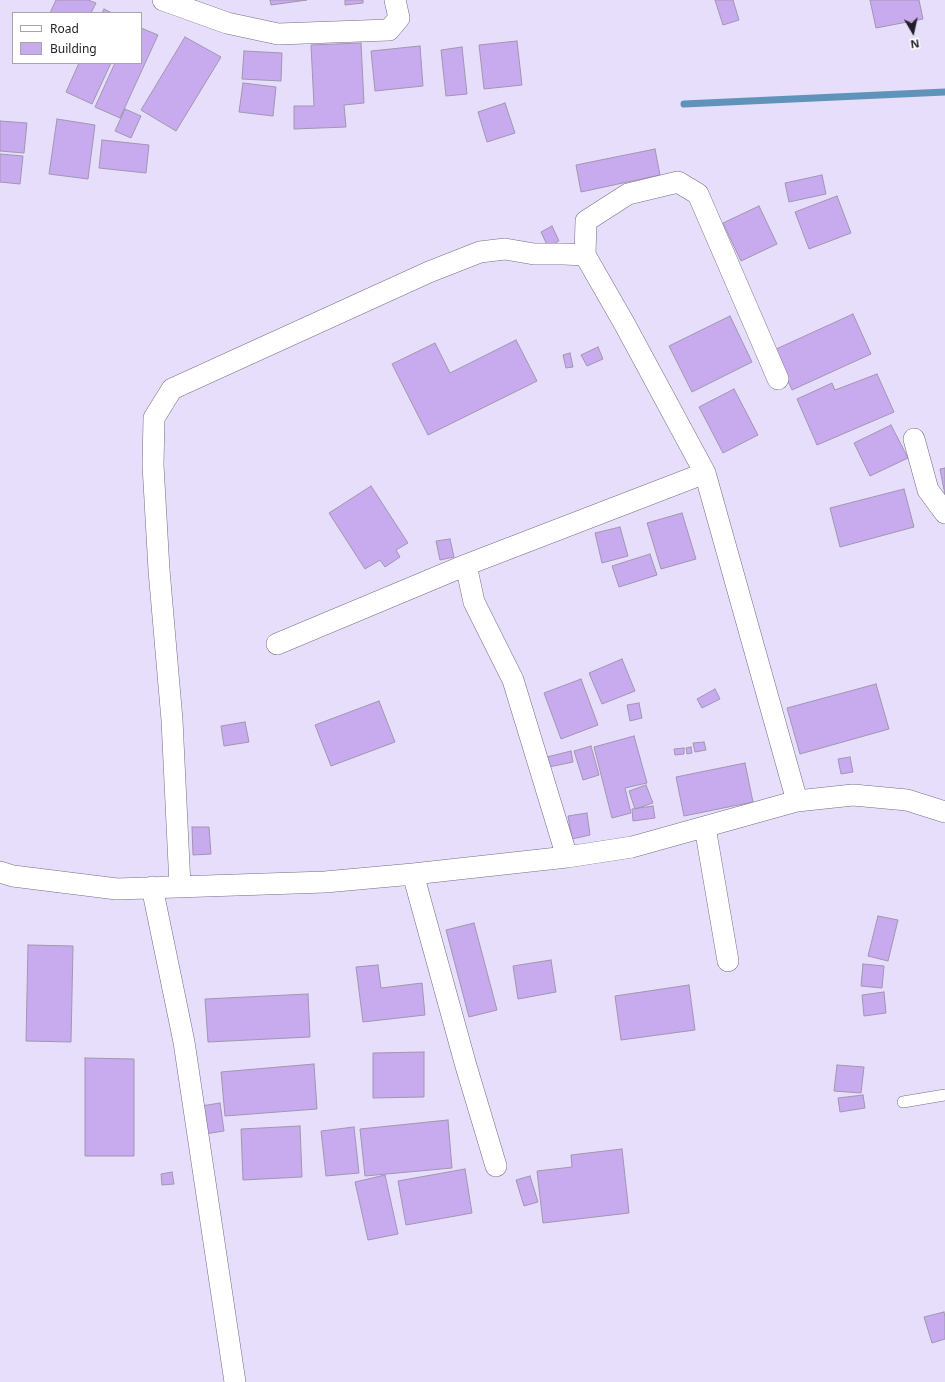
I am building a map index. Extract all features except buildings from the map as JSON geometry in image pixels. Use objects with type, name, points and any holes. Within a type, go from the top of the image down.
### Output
[{"type":"street","points":[[162,0],[226,23],[278,34],[389,30],[399,18],[400,1]]},
{"type":"street","points":[[778,379],[698,194],[678,182],[628,194],[586,221],[585,255],[624,323],[705,473],[797,800]]},
{"type":"street","points":[[180,886],[172,720],[159,570],[153,465],[154,418],[172,389],[429,272],[480,252],[505,249],[534,254],[585,255]]},
{"type":"street","points":[[914,439],[928,490],[945,513]]},
{"type":"street","points":[[277,644],[466,565],[705,473]]},
{"type":"street","points":[[466,565],[474,602],[513,680],[567,858]]},
{"type":"street","points":[[0,872],[13,876],[117,889],[325,882],[567,858],[632,847],[797,800],[853,795],[908,800],[945,812]]},
{"type":"street","points":[[705,827],[728,961]]},
{"type":"street","points":[[412,874],[496,1166]]},
{"type":"street","points":[[152,887],[184,1042],[235,1382]]},
{"type":"lane","points":[[903,1102],[945,1095]]},
{"type":"waterway","points":[[684,104],[945,92]]}]
